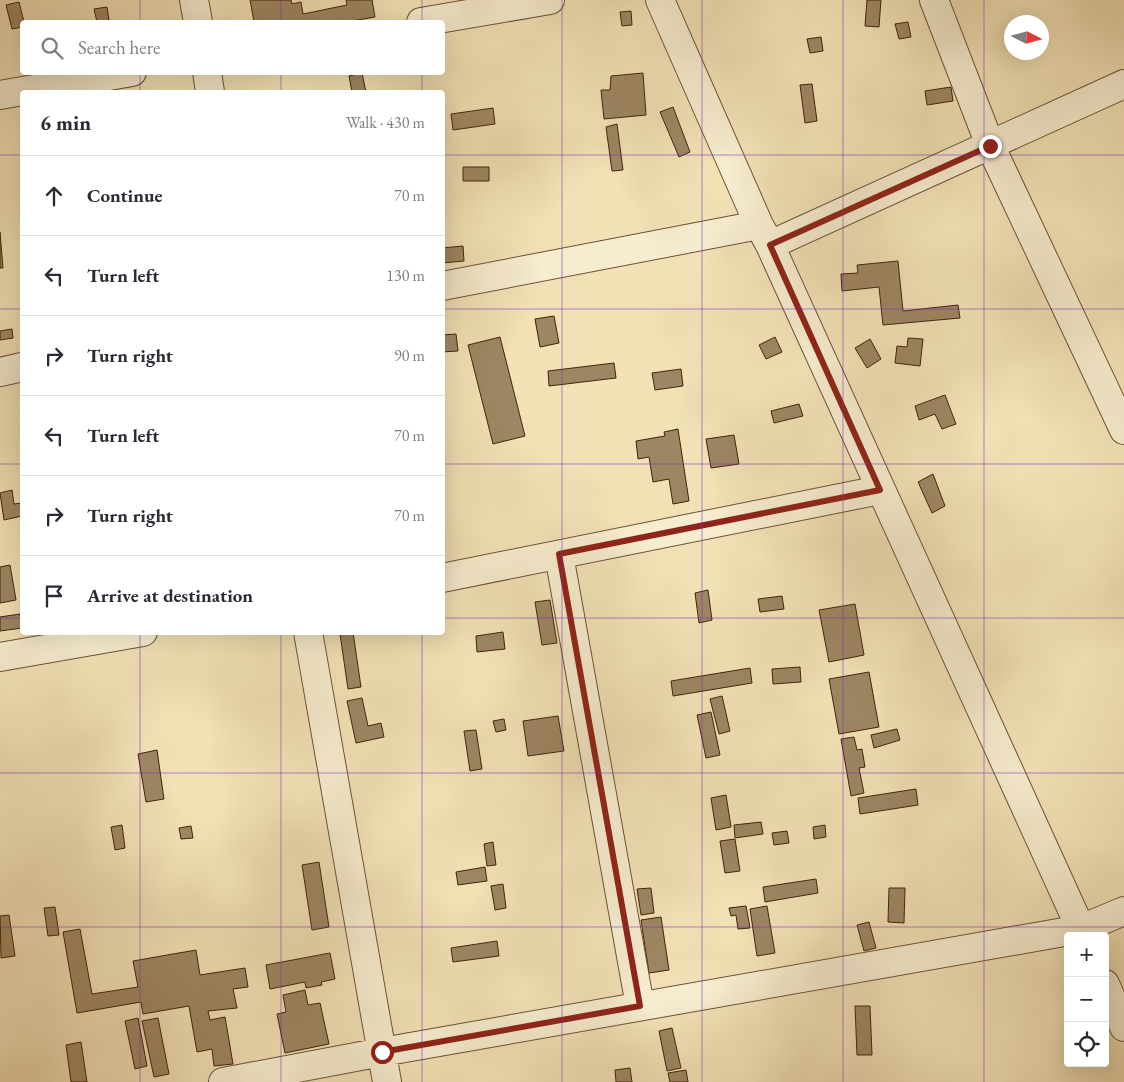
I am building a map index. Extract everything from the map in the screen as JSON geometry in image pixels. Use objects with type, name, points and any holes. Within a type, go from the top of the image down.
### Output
[{"type":"street","points":[[194,0],[198,20]]},
{"type":"street","points":[[433,20],[550,0]]},
{"type":"street","points":[[660,0],[880,490],[1083,932],[1124,911]]},
{"type":"street","points":[[934,0],[990,146],[1124,430]]},
{"type":"street","points":[[29,90],[115,75]]},
{"type":"street","points":[[207,75],[210,90]]},
{"type":"street","points":[[445,286],[765,235],[990,146],[1124,84]]},
{"type":"street","points":[[0,95],[20,92]]},
{"type":"street","points":[[0,372],[20,367]]},
{"type":"street","points":[[445,577],[880,490]]},
{"type":"street","points":[[559,554],[640,1006]]},
{"type":"street","points":[[0,657],[127,635]]},
{"type":"street","points":[[309,635],[387,1082]]},
{"type":"street","points":[[223,1082],[640,1006],[1064,935]]},
{"type":"street","points":[[1109,993],[1124,1027]]},
{"type":"building","points":[[250,0],[291,0],[292,4],[301,2],[303,14],[347,5],[346,0],[372,0],[375,17],[358,20],[254,20]]},
{"type":"building","points":[[867,0],[881,0],[879,27],[865,26]]},
{"type":"building","points":[[19,2],[24,20],[20,20],[20,27],[12,29],[6,5]]},
{"type":"building","points":[[107,7],[109,20],[97,20],[94,9]]},
{"type":"building","points":[[631,11],[632,25],[622,26],[620,12]]},
{"type":"building","points":[[908,22],[911,37],[899,39],[895,24]]},
{"type":"building","points":[[821,37],[823,51],[810,53],[807,39]]},
{"type":"building","points":[[643,73],[646,115],[604,119],[601,90],[610,90],[611,76]]},
{"type":"building","points":[[362,75],[366,90],[352,90],[349,76]]},
{"type":"building","points":[[812,84],[817,121],[805,123],[800,85]]},
{"type":"building","points":[[951,87],[953,101],[927,105],[925,91]]},
{"type":"building","points":[[673,107],[690,152],[679,157],[660,112]]},
{"type":"building","points":[[493,108],[495,124],[453,130],[451,114]]},
{"type":"building","points":[[617,124],[623,170],[612,171],[606,127]]},
{"type":"building","points":[[463,167],[489,167],[489,181],[463,181]]},
{"type":"building","points":[[0,232],[3,268],[0,268]]},
{"type":"building","points":[[463,246],[464,261],[445,263],[445,248]]},
{"type":"building","points":[[898,261],[903,311],[958,305],[960,318],[883,325],[879,287],[842,291],[841,274],[858,273],[857,265]]},
{"type":"building","points":[[554,316],[559,343],[540,347],[535,319]]},
{"type":"building","points":[[12,329],[13,338],[0,340],[0,331]]},
{"type":"building","points":[[456,334],[458,351],[445,352],[445,335]]},
{"type":"building","points":[[500,337],[525,436],[493,444],[468,345]]},
{"type":"building","points":[[775,337],[782,352],[766,359],[759,345]]},
{"type":"building","points":[[908,338],[923,339],[920,366],[895,363],[897,346],[907,347]]},
{"type":"building","points":[[870,339],[881,359],[867,368],[855,348]]},
{"type":"building","points":[[614,363],[616,378],[549,386],[548,371]]},
{"type":"building","points":[[681,369],[683,386],[655,390],[652,373]]},
{"type":"building","points":[[945,395],[956,424],[942,429],[935,414],[919,420],[915,406]]},
{"type":"building","points":[[799,404],[803,416],[774,423],[771,411]]},
{"type":"building","points":[[678,429],[689,501],[673,504],[669,479],[653,482],[649,457],[638,459],[636,441],[665,436],[664,432]]},
{"type":"building","points":[[734,435],[739,464],[711,468],[706,439]]},
{"type":"building","points":[[933,474],[945,506],[932,513],[918,482]]},
{"type":"building","points":[[12,490],[14,504],[20,503],[20,516],[4,520],[0,493]]},
{"type":"building","points":[[10,565],[16,600],[0,603],[0,567]]},
{"type":"building","points":[[708,590],[712,620],[699,623],[695,593]]},
{"type":"building","points":[[782,596],[784,609],[760,612],[758,599]]},
{"type":"building","points":[[550,600],[557,643],[542,645],[535,602]]},
{"type":"building","points":[[855,604],[864,655],[829,662],[819,610]]},
{"type":"building","points":[[20,614],[20,628],[0,631],[0,617]]},
{"type":"building","points":[[503,632],[505,649],[477,652],[476,636]]},
{"type":"building","points":[[340,635],[353,635],[361,687],[348,689]]},
{"type":"building","points":[[800,667],[801,682],[773,684],[772,669]]},
{"type":"building","points":[[750,668],[752,683],[673,696],[671,681]]},
{"type":"building","points":[[869,672],[879,727],[839,734],[829,679]]},
{"type":"building","points":[[722,696],[730,731],[719,734],[710,699]]},
{"type":"building","points":[[362,698],[368,726],[381,723],[384,737],[356,743],[347,701]]},
{"type":"building","points":[[711,712],[720,755],[706,758],[697,715]]},
{"type":"building","points":[[558,716],[564,751],[528,756],[523,721]]},
{"type":"building","points":[[504,719],[506,730],[496,732],[493,721]]},
{"type":"building","points":[[897,729],[900,740],[874,748],[871,735]]},
{"type":"building","points":[[476,730],[482,769],[470,771],[464,731]]},
{"type":"building","points":[[854,737],[857,750],[862,749],[865,767],[859,768],[864,793],[851,796],[841,739]]},
{"type":"building","points":[[157,750],[164,799],[146,802],[138,754]]},
{"type":"building","points":[[916,789],[918,805],[860,814],[858,798]]},
{"type":"building","points":[[726,795],[731,827],[716,830],[711,798]]},
{"type":"building","points":[[761,822],[763,834],[735,838],[734,825]]},
{"type":"building","points":[[122,825],[125,848],[115,850],[111,827]]},
{"type":"building","points":[[825,825],[826,837],[814,839],[813,827]]},
{"type":"building","points":[[191,826],[193,838],[181,839],[179,828]]},
{"type":"building","points":[[787,831],[789,843],[774,845],[772,833]]},
{"type":"building","points":[[735,839],[740,871],[725,873],[720,841]]},
{"type":"building","points":[[493,842],[496,865],[487,866],[484,844]]},
{"type":"building","points":[[319,862],[329,927],[312,930],[302,865]]},
{"type":"building","points":[[485,867],[487,881],[458,885],[456,872]]},
{"type":"building","points":[[816,879],[818,893],[765,902],[763,887]]},
{"type":"building","points":[[503,884],[506,908],[495,910],[491,886]]},
{"type":"building","points":[[651,888],[654,913],[641,915],[637,889]]},
{"type":"building","points":[[889,888],[905,888],[904,923],[888,922]]},
{"type":"building","points":[[746,906],[750,928],[738,929],[736,915],[731,916],[729,908]]},
{"type":"building","points":[[767,906],[775,953],[757,956],[750,909]]},
{"type":"building","points":[[55,907],[59,935],[48,936],[44,908]]},
{"type":"building","points":[[9,915],[15,956],[1,958],[0,916]]},
{"type":"building","points":[[661,917],[669,970],[649,973],[641,920]]},
{"type":"building","points":[[869,922],[876,948],[864,951],[857,925]]},
{"type":"building","points":[[80,929],[92,994],[138,987],[133,961],[196,950],[200,975],[245,968],[248,987],[233,989],[237,1008],[208,1011],[210,1020],[225,1017],[233,1064],[214,1066],[212,1049],[197,1052],[189,1006],[143,1014],[141,1002],[77,1013],[63,932]]},
{"type":"building","points":[[497,941],[499,956],[453,962],[451,948]]},
{"type":"building","points":[[330,953],[335,979],[321,982],[322,985],[306,988],[305,982],[270,989],[266,965]]},
{"type":"building","points":[[305,990],[308,1005],[320,1003],[329,1044],[285,1053],[277,1014],[286,1012],[283,995]]},
{"type":"building","points":[[855,1006],[870,1006],[872,1055],[857,1055]]},
{"type":"building","points":[[138,1018],[147,1066],[135,1069],[125,1021]]},
{"type":"building","points":[[158,1018],[169,1074],[154,1077],[142,1021]]},
{"type":"building","points":[[672,1028],[681,1068],[667,1071],[659,1031]]},
{"type":"building","points":[[81,1042],[87,1082],[71,1082],[66,1045]]},
{"type":"building","points":[[630,1068],[632,1082],[616,1082],[615,1070]]},
{"type":"building","points":[[686,1070],[688,1082],[670,1082],[668,1073]]},
{"type":"route","points":[[382,1052],[640,1006],[559,554],[880,490],[770,245],[990,146]]}]
